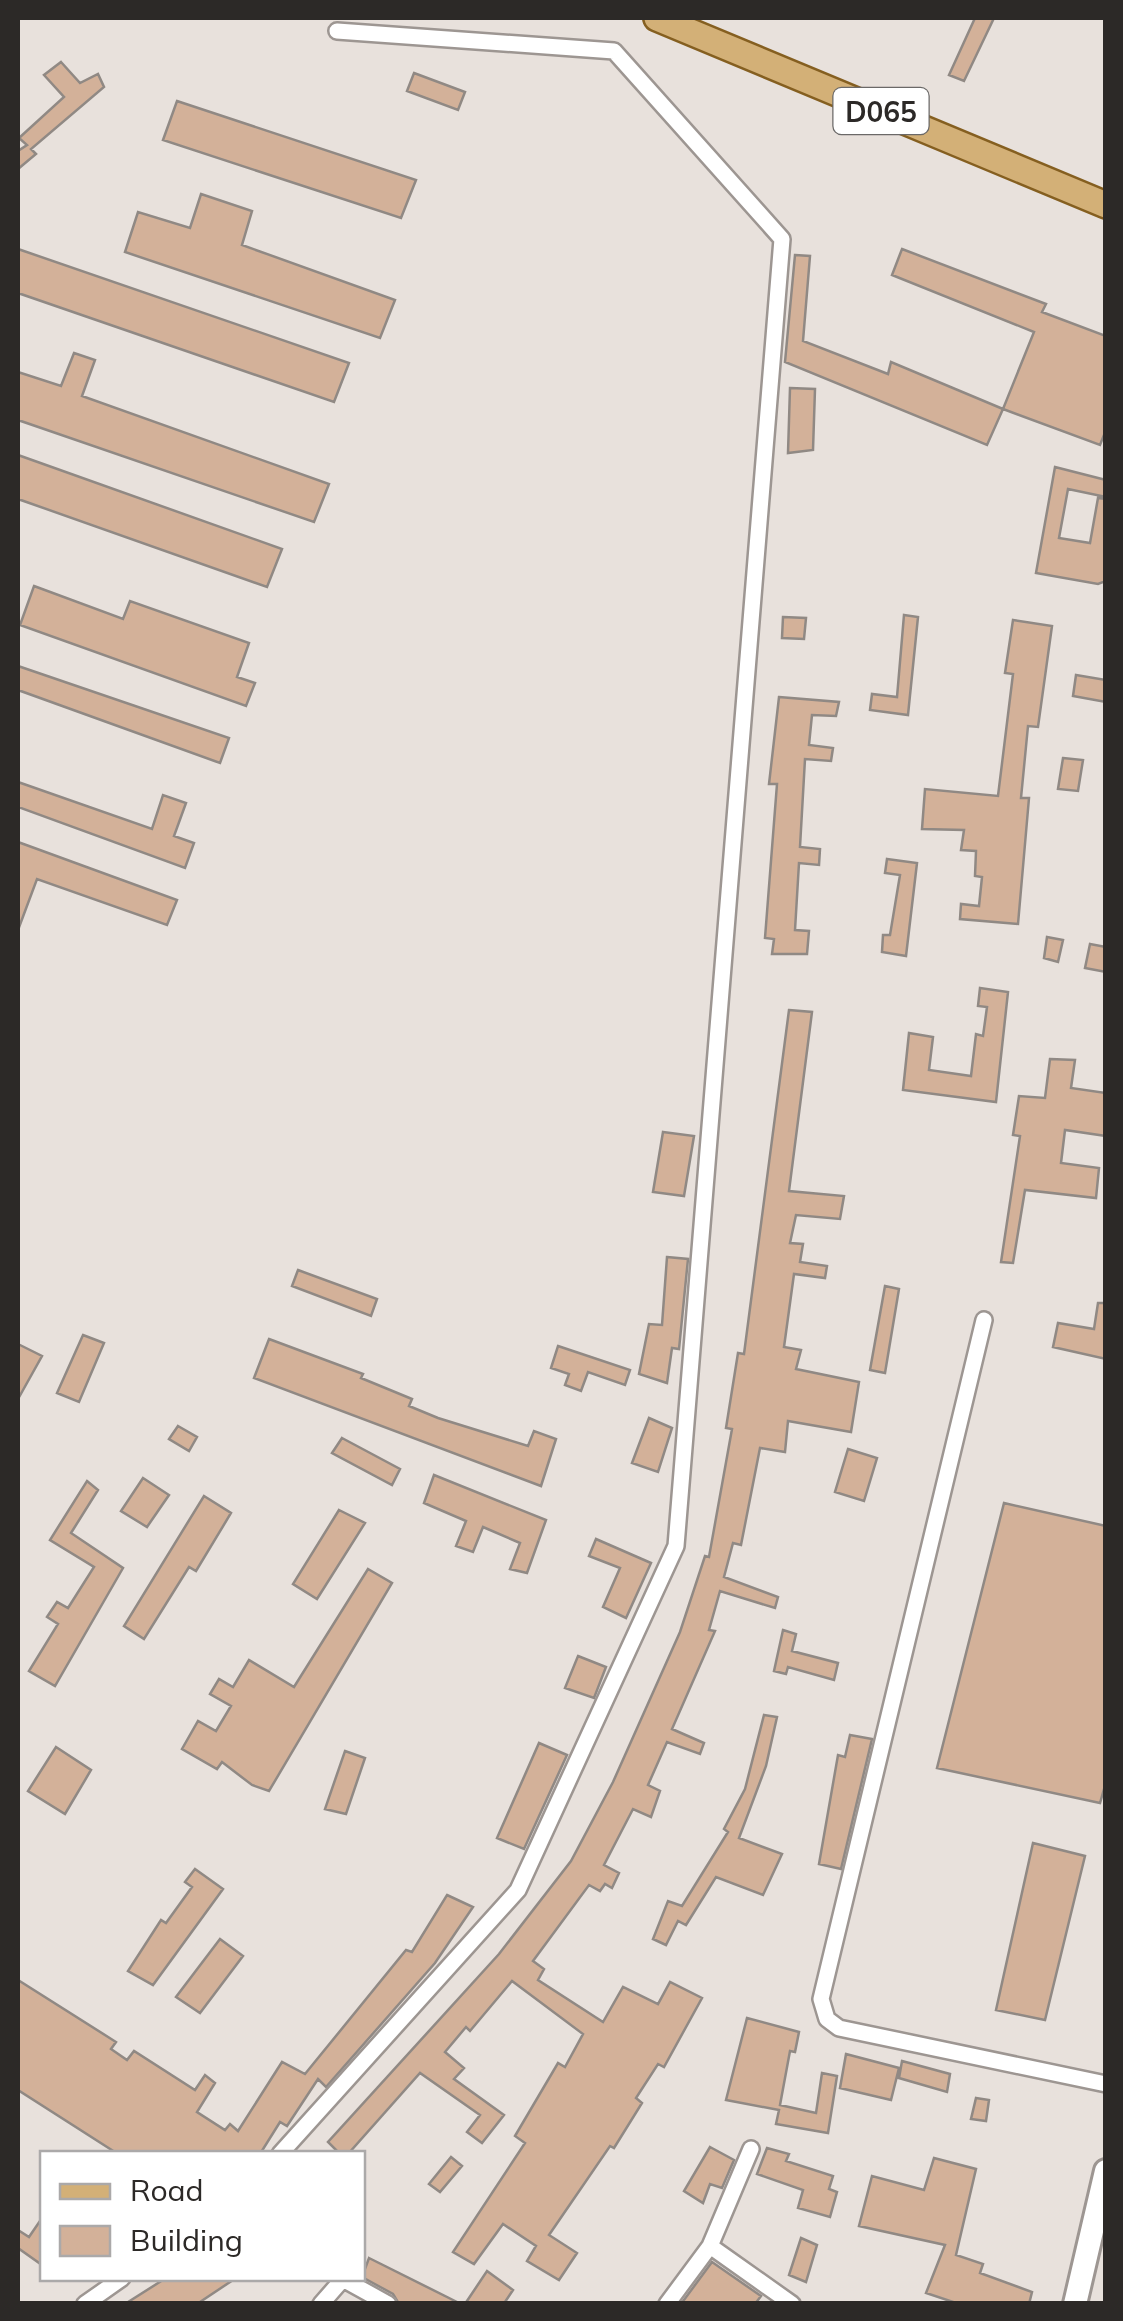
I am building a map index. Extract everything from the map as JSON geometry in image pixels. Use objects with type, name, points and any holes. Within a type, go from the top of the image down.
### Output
[{"type":"main road","name":"D065","points":[[657,18],[1106,205]]},
{"type":"street","points":[[283,2151],[518,1890],[676,1546],[782,239],[614,51],[337,31]]},
{"type":"street","points":[[984,1320],[820,1999],[827,2019],[839,2028],[1106,2084]]},
{"type":"street","points":[[667,2304],[710,2246],[751,2149]]},
{"type":"street","points":[[1075,2304],[1106,2171]]},
{"type":"street","points":[[710,2246],[792,2304]]},
{"type":"street","points":[[86,2304],[118,2281]]},
{"type":"street","points":[[321,2304],[339,2281]]},
{"type":"street","points":[[345,2281],[388,2304]]},
{"type":"building","points":[[975,18],[994,18],[964,81],[949,75]]},
{"type":"building","points":[[61,62],[80,83],[98,74],[104,87],[31,149],[36,154],[18,169],[18,151],[27,145],[19,138],[64,97],[44,75]]},
{"type":"building","points":[[414,73],[465,92],[458,110],[407,91]]},
{"type":"building","points":[[177,101],[416,180],[401,218],[163,140]]},
{"type":"building","points":[[201,194],[252,211],[242,245],[395,300],[380,338],[125,252],[138,212],[190,228]]},
{"type":"building","points":[[18,249],[349,363],[334,402],[18,293]]},
{"type":"building","points":[[902,249],[1046,304],[1042,312],[1106,336],[1106,430],[1100,445],[1003,409],[1034,332],[892,275]]},
{"type":"building","points":[[795,255],[810,256],[803,341],[888,374],[891,362],[1003,409],[987,445],[785,362]]},
{"type":"building","points":[[74,353],[95,360],[82,396],[329,484],[314,522],[18,420],[18,372],[61,386]]},
{"type":"building","points":[[790,388],[815,389],[813,450],[788,453]]},
{"type":"building","points":[[18,455],[282,549],[267,587],[18,499]]},
{"type":"building","points":[[1055,467],[1106,480],[1106,497],[1068,489],[1059,538],[1090,543],[1098,498],[1106,499],[1106,581],[1098,584],[1036,573]]},
{"type":"building","points":[[34,586],[123,619],[130,601],[249,643],[237,677],[255,683],[246,706],[20,625]]},
{"type":"building","points":[[904,615],[918,617],[908,715],[870,710],[872,694],[897,697]]},
{"type":"building","points":[[783,617],[806,618],[804,639],[782,638]]},
{"type":"building","points":[[1013,620],[1052,626],[1038,727],[1028,726],[1021,798],[1029,798],[1018,924],[960,919],[961,904],[979,906],[982,877],[975,876],[976,851],[961,850],[964,830],[922,829],[925,789],[998,796],[1013,674],[1005,673]]},
{"type":"building","points":[[18,666],[229,738],[220,763],[18,690]]},
{"type":"building","points":[[1076,675],[1106,680],[1106,702],[1073,696]]},
{"type":"building","points":[[779,697],[839,702],[836,716],[812,715],[809,745],[833,748],[831,761],[805,759],[800,847],[820,849],[819,865],[799,863],[795,930],[809,931],[807,954],[772,954],[774,939],[765,938],[777,784],[769,784]]},
{"type":"building","points":[[1063,758],[1083,760],[1078,791],[1058,789]]},
{"type":"building","points":[[18,782],[152,829],[163,795],[186,803],[174,836],[194,843],[185,868],[18,807]]},
{"type":"building","points":[[18,842],[177,900],[167,925],[37,879],[18,930]]},
{"type":"building","points":[[887,859],[917,863],[906,956],[882,952],[883,935],[890,935],[900,875],[885,873]]},
{"type":"building","points":[[1047,937],[1063,940],[1058,962],[1044,958]]},
{"type":"building","points":[[1090,944],[1106,947],[1106,972],[1085,968]]},
{"type":"building","points":[[980,988],[1008,992],[996,1102],[903,1090],[909,1033],[933,1037],[929,1070],[971,1076],[976,1034],[983,1036],[987,1007],[978,1006]]},
{"type":"building","points":[[789,1010],[812,1012],[789,1191],[844,1196],[840,1219],[796,1215],[790,1243],[803,1244],[800,1262],[827,1266],[825,1278],[794,1274],[784,1347],[801,1350],[796,1369],[859,1382],[851,1432],[788,1421],[785,1452],[760,1448],[741,1545],[733,1543],[724,1577],[778,1597],[775,1608],[720,1591],[709,1630],[715,1631],[672,1729],[704,1743],[700,1754],[667,1742],[648,1785],[660,1791],[651,1817],[633,1809],[604,1865],[619,1873],[612,1888],[605,1884],[600,1891],[589,1885],[533,1961],[544,1969],[538,1980],[603,2022],[623,1987],[658,2004],[670,1982],[702,1998],[664,2067],[658,2064],[636,2098],[642,2103],[614,2148],[610,2146],[549,2235],[577,2253],[559,2280],[527,2261],[536,2246],[503,2224],[474,2264],[453,2252],[525,2143],[515,2136],[558,2063],[565,2067],[583,2034],[512,1981],[470,2031],[466,2027],[445,2052],[464,2068],[454,2079],[504,2115],[482,2143],[467,2132],[480,2115],[420,2073],[351,2151],[337,2151],[328,2142],[499,1954],[571,1861],[613,1782],[680,1632],[705,1556],[709,1557],[732,1429],[726,1428],[738,1353],[744,1354]]},
{"type":"building","points":[[1050,1059],[1075,1060],[1071,1088],[1106,1093],[1106,1136],[1065,1130],[1061,1163],[1099,1168],[1096,1198],[1025,1190],[1013,1263],[1001,1262],[1020,1136],[1013,1135],[1019,1096],[1045,1098]]},
{"type":"building","points":[[663,1132],[694,1136],[684,1196],[653,1192]]},
{"type":"building","points":[[667,1257],[688,1259],[679,1349],[672,1348],[667,1383],[639,1374],[649,1324],[662,1325]]},
{"type":"building","points":[[298,1270],[377,1299],[371,1316],[292,1286]]},
{"type":"building","points":[[885,1286],[899,1289],[885,1373],[870,1370]]},
{"type":"building","points":[[1098,1303],[1106,1303],[1106,1359],[1053,1347],[1058,1323],[1094,1329]]},
{"type":"building","points":[[83,1335],[104,1343],[79,1402],[57,1393]]},
{"type":"building","points":[[269,1339],[363,1374],[361,1378],[412,1399],[409,1406],[438,1418],[528,1446],[534,1431],[556,1439],[541,1486],[254,1378]]},
{"type":"building","points":[[18,1344],[42,1356],[18,1399]]},
{"type":"building","points":[[558,1346],[630,1370],[625,1385],[588,1372],[581,1391],[565,1385],[569,1374],[551,1368]]},
{"type":"building","points":[[649,1418],[672,1428],[658,1472],[632,1463]]},
{"type":"building","points":[[178,1426],[197,1437],[189,1451],[169,1439]]},
{"type":"building","points":[[342,1438],[400,1469],[392,1485],[332,1453]]},
{"type":"building","points":[[848,1449],[877,1458],[864,1501],[835,1492]]},
{"type":"building","points":[[434,1475],[546,1520],[527,1573],[510,1569],[520,1543],[483,1527],[473,1552],[456,1546],[466,1521],[424,1503]]},
{"type":"building","points":[[143,1478],[169,1495],[147,1527],[121,1511]]},
{"type":"building","points":[[87,1481],[98,1490],[71,1533],[123,1568],[55,1686],[29,1671],[58,1624],[47,1617],[57,1602],[68,1608],[94,1567],[50,1540]]},
{"type":"building","points":[[204,1496],[231,1513],[196,1571],[189,1567],[144,1639],[124,1626]]},
{"type":"building","points":[[1004,1503],[1106,1526],[1106,1782],[1100,1803],[937,1768]]},
{"type":"building","points":[[339,1510],[365,1523],[317,1599],[293,1584]]},
{"type":"building","points":[[596,1539],[651,1563],[626,1618],[603,1607],[620,1568],[589,1556]]},
{"type":"building","points":[[368,1569],[392,1583],[269,1791],[252,1785],[222,1762],[217,1769],[182,1749],[198,1721],[216,1731],[231,1706],[210,1694],[219,1679],[233,1687],[249,1660],[294,1687]]},
{"type":"building","points":[[783,1630],[796,1634],[792,1651],[838,1663],[834,1680],[788,1667],[786,1674],[774,1671]]},
{"type":"building","points":[[578,1656],[606,1667],[594,1698],[565,1688]]},
{"type":"building","points":[[764,1715],[777,1717],[766,1766],[739,1838],[782,1854],[763,1895],[716,1877],[686,1925],[678,1921],[666,1945],[653,1939],[668,1901],[682,1906],[728,1832],[724,1829],[745,1789]]},
{"type":"building","points":[[850,1735],[872,1739],[841,1869],[819,1864],[838,1755],[845,1757]]},
{"type":"building","points":[[539,1743],[567,1755],[524,1849],[497,1838]]},
{"type":"building","points":[[56,1747],[91,1770],[65,1814],[28,1791]]},
{"type":"building","points":[[345,1751],[365,1758],[346,1814],[325,1809]]},
{"type":"building","points":[[1033,1843],[1085,1856],[1045,2020],[996,2010]]},
{"type":"building","points":[[195,1869],[223,1889],[153,1985],[128,1971],[161,1920],[166,1923],[192,1887],[185,1882]]},
{"type":"building","points":[[447,1895],[473,1907],[435,1963],[326,2087],[318,2079],[287,2126],[280,2122],[262,2151],[113,2151],[18,2090],[18,1980],[116,2042],[111,2049],[127,2060],[134,2051],[195,2090],[205,2075],[215,2083],[197,2112],[225,2130],[230,2124],[238,2131],[282,2062],[305,2074],[406,1950],[412,1952]]},
{"type":"building","points":[[220,1939],[243,1956],[200,2013],[176,1997]]},
{"type":"building","points":[[747,2018],[799,2032],[795,2052],[790,2051],[780,2105],[816,2113],[822,2073],[837,2076],[828,2133],[776,2124],[779,2110],[726,2100]]},
{"type":"building","points":[[846,2054],[899,2068],[891,2100],[840,2088]]},
{"type":"building","points":[[902,2061],[950,2074],[947,2092],[899,2078]]},
{"type":"building","points":[[976,2098],[989,2100],[986,2121],[971,2119]]},
{"type":"building","points":[[710,2147],[734,2160],[722,2188],[710,2184],[703,2203],[684,2191]]},
{"type":"building","points":[[767,2148],[789,2154],[786,2161],[833,2176],[829,2189],[837,2192],[830,2217],[798,2208],[803,2190],[757,2174]]},
{"type":"building","points":[[451,2157],[462,2166],[440,2192],[429,2184]]},
{"type":"building","points":[[934,2158],[976,2169],[956,2255],[983,2264],[980,2273],[1032,2292],[1029,2304],[959,2304],[926,2293],[945,2245],[859,2226],[872,2176],[924,2190]]},
{"type":"building","points":[[40,2221],[40,2264],[18,2248],[18,2230],[29,2237]]},
{"type":"building","points":[[801,2238],[817,2245],[806,2282],[789,2275]]},
{"type":"building","points":[[369,2258],[461,2304],[399,2304],[393,2294],[365,2279]]},
{"type":"building","points":[[712,2262],[761,2296],[755,2304],[681,2304]]},
{"type":"building","points":[[487,2271],[513,2290],[505,2302],[465,2304]]},
{"type":"building","points":[[161,2281],[232,2281],[197,2304],[125,2304]]}]
